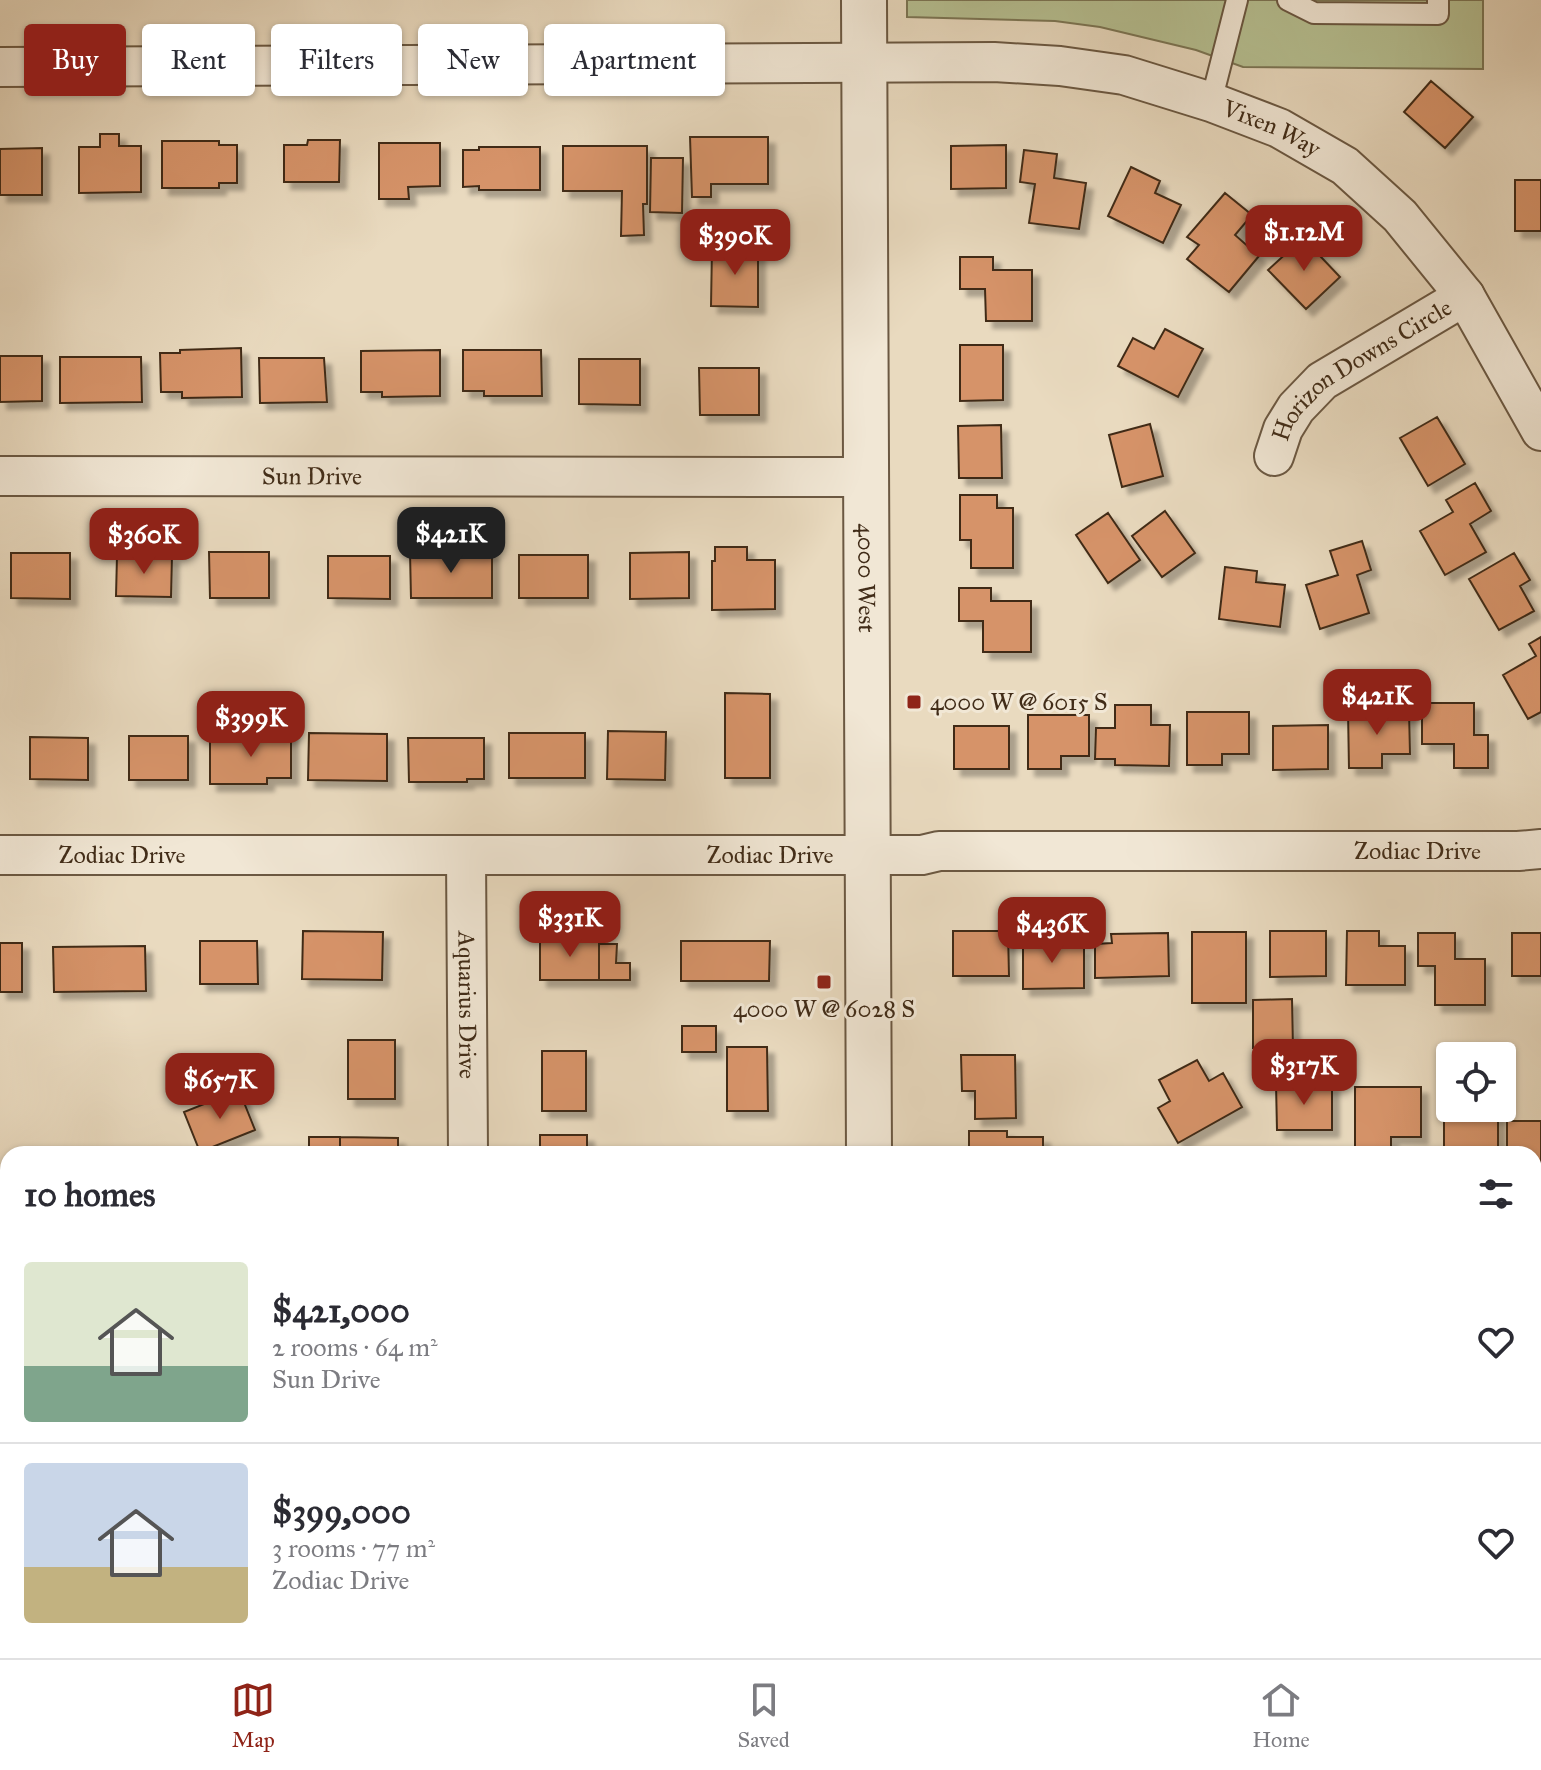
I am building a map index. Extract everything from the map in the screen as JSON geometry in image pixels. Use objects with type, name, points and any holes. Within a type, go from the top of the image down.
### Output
[{"type":"street","name":"4000 West","points":[[864,0],[869,1146]]},
{"type":"street","name":"Vixen Way","points":[[0,67],[994,62],[1060,66],[1124,75],[1211,102],[1279,128],[1345,166],[1400,216],[1465,296],[1541,431]]},
{"type":"street","name":"Horizon Downs Circle","points":[[1274,456],[1283,429],[1296,408],[1322,381],[1465,296]]},
{"type":"street","name":"Sun Drive","points":[[0,476],[865,477]]},
{"type":"street","name":"Zodiac Drive","points":[[0,855],[922,855],[939,851],[1541,849]]},
{"type":"street","name":"Aquarius Drive","points":[[466,855],[468,1146]]},
{"type":"lane","points":[[1211,102],[1237,0]]},
{"type":"lane","points":[[1288,0],[1314,13],[1438,14],[1438,0]]},
{"type":"green space","points":[[907,0],[1483,0],[1483,69],[1243,67],[1196,50],[1100,27],[1055,21],[907,17]]},
{"type":"building","points":[[1431,81],[1473,117],[1445,148],[1404,112]]},
{"type":"building","points":[[100,134],[119,134],[119,146],[141,146],[141,192],[79,193],[79,147],[100,147]]},
{"type":"building","points":[[690,137],[768,137],[768,184],[711,184],[711,197],[692,197]]},
{"type":"building","points":[[308,140],[340,140],[339,182],[284,182],[284,145],[307,145]]},
{"type":"building","points":[[162,141],[219,141],[219,145],[237,145],[237,183],[219,183],[219,188],[162,188]]},
{"type":"building","points":[[379,143],[440,143],[440,186],[408,187],[409,199],[379,199]]},
{"type":"building","points":[[1006,145],[1006,188],[951,189],[951,146]]},
{"type":"building","points":[[563,146],[647,146],[644,235],[621,236],[622,191],[563,191]]},
{"type":"building","points":[[479,147],[540,147],[540,190],[463,187],[463,150],[479,150]]},
{"type":"building","points":[[42,148],[42,195],[0,195],[0,149]]},
{"type":"building","points":[[1024,150],[1057,154],[1054,178],[1086,183],[1079,229],[1029,223],[1035,184],[1020,182]]},
{"type":"building","points":[[651,158],[683,158],[682,213],[650,212]]},
{"type":"building","points":[[1131,167],[1160,181],[1155,193],[1181,205],[1163,243],[1108,216]]},
{"type":"building","points":[[1515,180],[1541,180],[1541,231],[1515,231]]},
{"type":"building","points":[[1225,193],[1252,215],[1235,235],[1259,256],[1229,292],[1187,259],[1199,245],[1187,237]]},
{"type":"building","points":[[1303,238],[1340,277],[1306,309],[1268,270]]},
{"type":"building","points":[[712,248],[758,248],[758,307],[711,306]]},
{"type":"building","points":[[960,257],[993,257],[993,270],[1032,270],[1032,321],[986,321],[985,289],[960,289]]},
{"type":"building","points":[[1165,329],[1203,349],[1178,397],[1118,366],[1133,338],[1154,349]]},
{"type":"building","points":[[960,345],[1003,345],[1003,400],[960,401]]},
{"type":"building","points":[[241,348],[242,397],[182,398],[182,392],[161,392],[160,353]]},
{"type":"building","points":[[440,350],[440,396],[382,397],[382,392],[361,392],[361,351]]},
{"type":"building","points":[[463,350],[541,350],[542,396],[484,396],[484,391],[463,391]]},
{"type":"building","points":[[0,356],[42,356],[42,401],[0,402]]},
{"type":"building","points":[[60,357],[141,357],[142,402],[60,403]]},
{"type":"building","points":[[259,358],[324,358],[327,402],[260,403]]},
{"type":"building","points":[[579,359],[640,359],[640,405],[579,404]]},
{"type":"building","points":[[699,368],[759,368],[759,415],[700,415]]},
{"type":"building","points":[[1437,417],[1465,464],[1428,486],[1400,438]]},
{"type":"building","points":[[1150,424],[1163,476],[1122,487],[1109,435]]},
{"type":"building","points":[[1001,425],[1002,478],[959,478],[958,426]]},
{"type":"building","points":[[1475,483],[1491,511],[1470,524],[1486,552],[1445,575],[1420,531],[1453,512],[1446,500]]},
{"type":"building","points":[[960,495],[997,495],[997,508],[1013,508],[1013,568],[971,568],[971,540],[960,540]]},
{"type":"building","points":[[1165,511],[1195,553],[1162,577],[1132,536]]},
{"type":"building","points":[[1108,513],[1140,560],[1108,583],[1076,535]]},
{"type":"building","points":[[1362,541],[1371,570],[1357,575],[1369,613],[1320,629],[1306,585],[1338,575],[1330,551]]},
{"type":"building","points":[[715,547],[747,547],[747,560],[775,560],[775,609],[712,610]]},
{"type":"building","points":[[492,551],[492,598],[411,598],[410,552]]},
{"type":"building","points":[[209,552],[269,552],[269,598],[210,598]]},
{"type":"building","points":[[689,552],[689,598],[630,599],[630,553]]},
{"type":"building","points":[[11,553],[70,553],[70,599],[11,598]]},
{"type":"building","points":[[1514,553],[1530,580],[1520,586],[1534,611],[1499,630],[1469,579]]},
{"type":"building","points":[[519,555],[588,555],[588,598],[519,598]]},
{"type":"building","points":[[117,556],[172,556],[171,597],[116,596]]},
{"type":"building","points":[[328,556],[390,556],[390,599],[328,598]]},
{"type":"building","points":[[1225,567],[1257,571],[1256,582],[1285,585],[1280,627],[1219,619]]},
{"type":"building","points":[[959,588],[991,588],[991,601],[1031,601],[1031,652],[983,652],[983,621],[959,621]]},
{"type":"building","points":[[1541,637],[1541,712],[1528,719],[1503,675],[1536,656],[1529,644]]},
{"type":"building","points":[[725,693],[770,694],[770,778],[725,778]]},
{"type":"building","points":[[1422,703],[1474,703],[1474,735],[1488,735],[1488,768],[1454,768],[1454,744],[1422,744]]},
{"type":"building","points":[[1115,705],[1151,705],[1151,725],[1170,725],[1169,766],[1115,765],[1115,759],[1095,759],[1096,728],[1115,728]]},
{"type":"building","points":[[1348,711],[1409,711],[1410,754],[1382,754],[1382,768],[1349,768]]},
{"type":"building","points":[[1187,712],[1249,712],[1249,754],[1222,754],[1222,765],[1187,765]]},
{"type":"building","points":[[1028,715],[1089,715],[1089,756],[1061,756],[1061,769],[1028,769]]},
{"type":"building","points":[[1328,725],[1328,769],[1273,770],[1273,726]]},
{"type":"building","points":[[954,726],[1009,726],[1009,769],[954,769]]},
{"type":"building","points":[[291,730],[291,778],[267,778],[267,784],[210,784],[210,738],[262,737],[262,731]]},
{"type":"building","points":[[608,731],[666,732],[665,780],[607,779]]},
{"type":"building","points":[[309,733],[387,734],[387,781],[308,780]]},
{"type":"building","points":[[509,733],[585,733],[585,778],[509,778]]},
{"type":"building","points":[[129,736],[188,736],[188,780],[129,780]]},
{"type":"building","points":[[30,737],[88,738],[88,780],[30,779]]},
{"type":"building","points":[[408,738],[484,738],[484,779],[409,782]]},
{"type":"building","points":[[303,931],[383,932],[382,980],[302,979]]},
{"type":"building","points":[[953,931],[1008,931],[1009,976],[953,976]]},
{"type":"building","points":[[1270,931],[1326,931],[1326,976],[1270,977]]},
{"type":"building","points":[[1347,931],[1379,931],[1379,946],[1405,946],[1405,985],[1346,985]]},
{"type":"building","points":[[1192,932],[1246,932],[1246,1003],[1192,1003]]},
{"type":"building","points":[[1168,933],[1169,976],[1095,978],[1095,944],[1112,943],[1111,934]]},
{"type":"building","points":[[1418,933],[1455,933],[1455,959],[1485,959],[1485,1005],[1435,1005],[1435,966],[1418,966]]},
{"type":"building","points":[[1512,933],[1541,933],[1541,976],[1512,976]]},
{"type":"building","points":[[1023,936],[1054,936],[1054,947],[1084,947],[1084,988],[1023,989]]},
{"type":"building","points":[[540,938],[599,938],[599,980],[540,980]]},
{"type":"building","points":[[200,941],[257,941],[258,984],[200,984]]},
{"type":"building","points":[[681,941],[770,941],[769,981],[681,981]]},
{"type":"building","points":[[0,943],[22,943],[22,992],[0,992]]},
{"type":"building","points":[[599,944],[617,944],[616,963],[630,963],[630,980],[599,980]]},
{"type":"building","points":[[145,946],[146,991],[54,992],[53,947]]},
{"type":"building","points":[[1292,999],[1293,1048],[1253,1048],[1253,1000]]},
{"type":"building","points":[[682,1026],[716,1026],[716,1052],[682,1052]]},
{"type":"building","points":[[348,1040],[395,1040],[395,1099],[348,1099]]},
{"type":"building","points":[[727,1047],[767,1047],[768,1111],[727,1111]]},
{"type":"building","points":[[542,1051],[586,1051],[586,1111],[542,1111]]},
{"type":"building","points":[[961,1055],[1015,1055],[1016,1118],[975,1119],[975,1091],[962,1091]]},
{"type":"building","points":[[1197,1060],[1209,1081],[1223,1073],[1242,1107],[1178,1143],[1158,1108],[1170,1101],[1159,1080]]},
{"type":"building","points":[[1276,1084],[1332,1084],[1332,1130],[1277,1130]]},
{"type":"building","points":[[1355,1087],[1421,1087],[1421,1137],[1391,1137],[1391,1146],[1355,1146]]},
{"type":"building","points":[[239,1090],[255,1130],[215,1146],[198,1146],[184,1112]]},
{"type":"building","points":[[1541,1121],[1541,1146],[1507,1146],[1507,1122]]},
{"type":"building","points":[[1444,1122],[1498,1122],[1498,1146],[1444,1146]]},
{"type":"building","points":[[969,1131],[1007,1131],[1007,1137],[1043,1137],[1043,1146],[969,1146]]},
{"type":"building","points":[[540,1135],[587,1135],[587,1146],[540,1146]]},
{"type":"building","points":[[309,1137],[340,1137],[340,1146],[309,1146]]},
{"type":"building","points":[[340,1137],[398,1138],[398,1146],[340,1146]]},
{"type":"place","name":"4000 W @ 6015 S","points":[[914,702]]},
{"type":"place","name":"4000 W @ 6028 S","points":[[824,982]]}]
